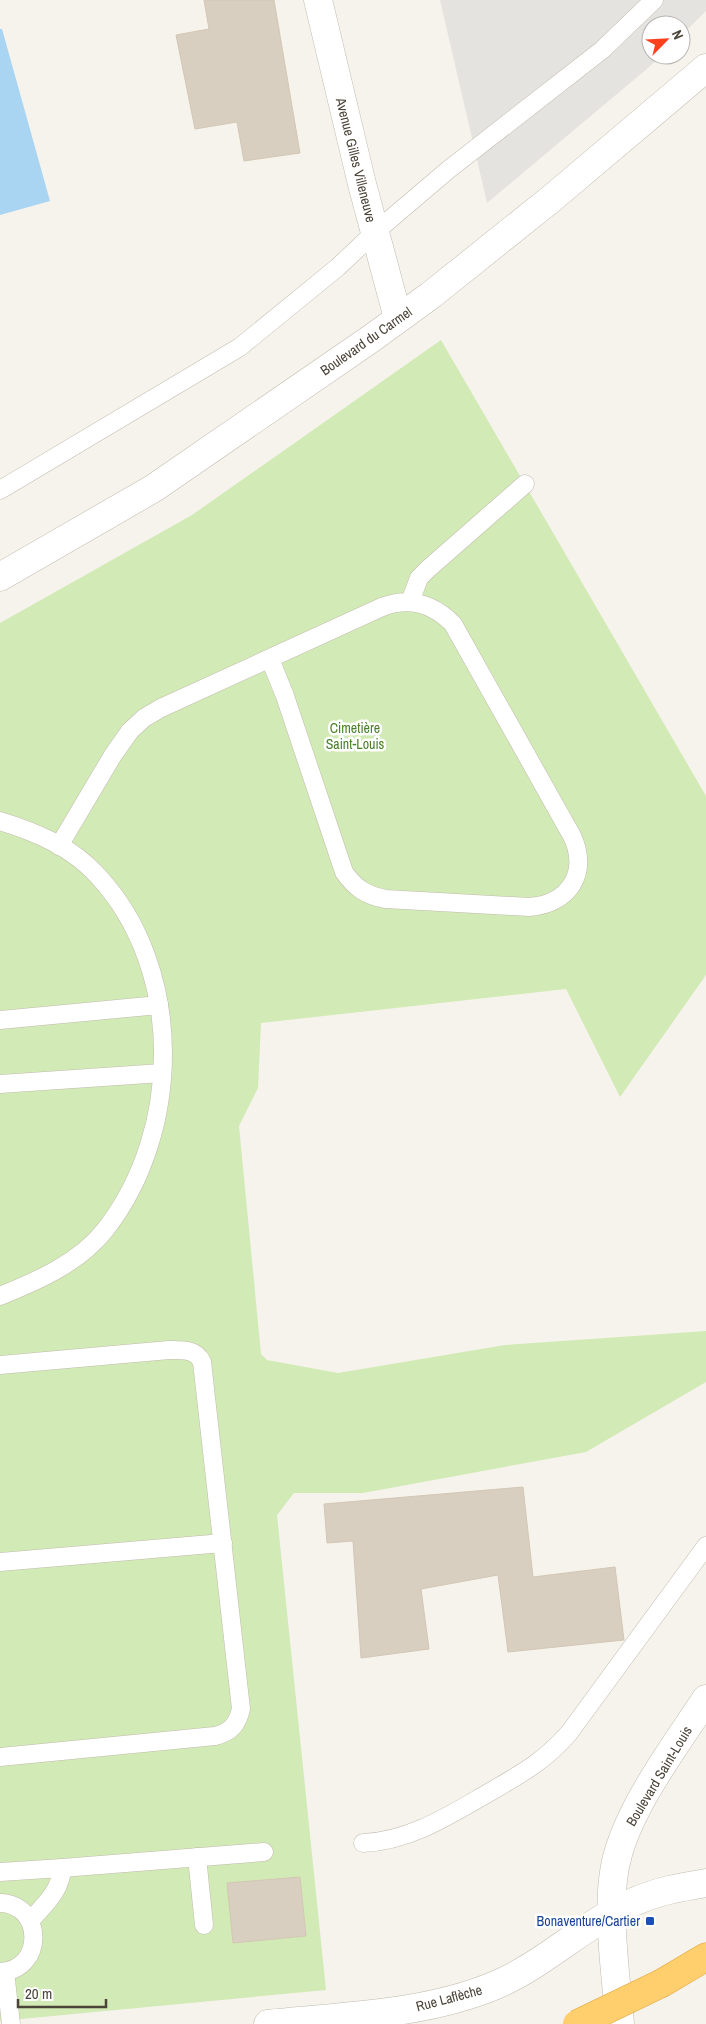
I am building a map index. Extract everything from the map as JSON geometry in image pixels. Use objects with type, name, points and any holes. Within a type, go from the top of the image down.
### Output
[{"type":"highway","points":[[577,2024],[662,1982],[706,1957]]},
{"type":"street","name":"Avenue Gilles Villeneuve","points":[[318,0],[374,232],[398,318]]},
{"type":"street","name":"Boulevard du Carmel","points":[[0,577],[154,488],[398,318],[551,199],[706,68]]},
{"type":"street","name":"Boulevard Saint-Louis","points":[[620,2024],[612,1915],[612,1885],[618,1854],[628,1826],[659,1771],[706,1699]]},
{"type":"street","name":"Rue Laflèche","points":[[268,2024],[402,2010],[438,2004],[495,1985],[529,1969],[635,1901],[651,1895],[706,1883]]},
{"type":"lane","points":[[0,490],[240,347],[338,267],[374,232],[448,170],[602,50],[654,0]]},
{"type":"lane","points":[[410,602],[419,578],[525,484]]},
{"type":"lane","points":[[60,846],[113,755],[130,731],[144,718],[162,708],[382,607],[410,602],[429,606],[452,624],[572,836],[579,854],[577,872],[569,888],[556,900],[539,906],[530,906],[386,899],[369,895],[355,886],[344,872],[285,696],[270,659]]},
{"type":"lane","points":[[0,821],[27,830],[60,846],[98,875],[114,895],[130,921],[153,977],[159,1005],[162,1040],[159,1110],[144,1158],[122,1204],[104,1231],[80,1254],[52,1272],[0,1296]]},
{"type":"lane","points":[[0,1020],[159,1005]]},
{"type":"lane","points":[[0,1084],[162,1073]]},
{"type":"lane","points":[[0,1365],[169,1350],[184,1350],[199,1356],[202,1362],[241,1709],[239,1719],[234,1727],[227,1733],[215,1736],[0,1757]]},
{"type":"lane","points":[[0,1562],[222,1543]]},
{"type":"lane","points":[[363,1843],[397,1838],[440,1821],[545,1758],[569,1733],[706,1546]]},
{"type":"lane","points":[[0,1872],[264,1852]]},
{"type":"lane","points":[[196,1856],[204,1925]]},
{"type":"lane","points":[[30,1921],[56,1891],[62,1877],[62,1868]]},
{"type":"lane","points":[[0,1903],[16,1907],[30,1921],[34,1934],[30,1953],[22,1964],[11,1971],[2,1972],[11,2024]]},
{"type":"green space","name":"Cimetière Saint-Louis","points":[[441,340],[706,796],[706,975],[620,1097],[566,989],[261,1023],[258,1088],[239,1126],[261,1354],[267,1360],[338,1373],[505,1345],[706,1331],[706,1382],[586,1452],[363,1493],[294,1493],[277,1515],[326,1990],[0,2021],[0,623],[192,515]]},
{"type":"shaded area","points":[[440,0],[706,0],[706,11],[691,26],[691,15],[641,15],[641,65],[651,65],[487,203]]},
{"type":"water","points":[[0,29],[2,29],[50,201],[0,215]]},
{"type":"building","points":[[204,0],[274,0],[300,153],[244,161],[237,122],[195,129],[176,35],[209,29]]},
{"type":"building","points":[[523,1487],[533,1577],[615,1567],[624,1640],[508,1652],[498,1575],[421,1589],[429,1649],[361,1658],[353,1541],[327,1543],[324,1504]]},
{"type":"building","points":[[300,1877],[306,1936],[233,1943],[227,1883]]},
{"type":"place","name":"Bonaventure/Cartier","points":[[650,1921]]}]
